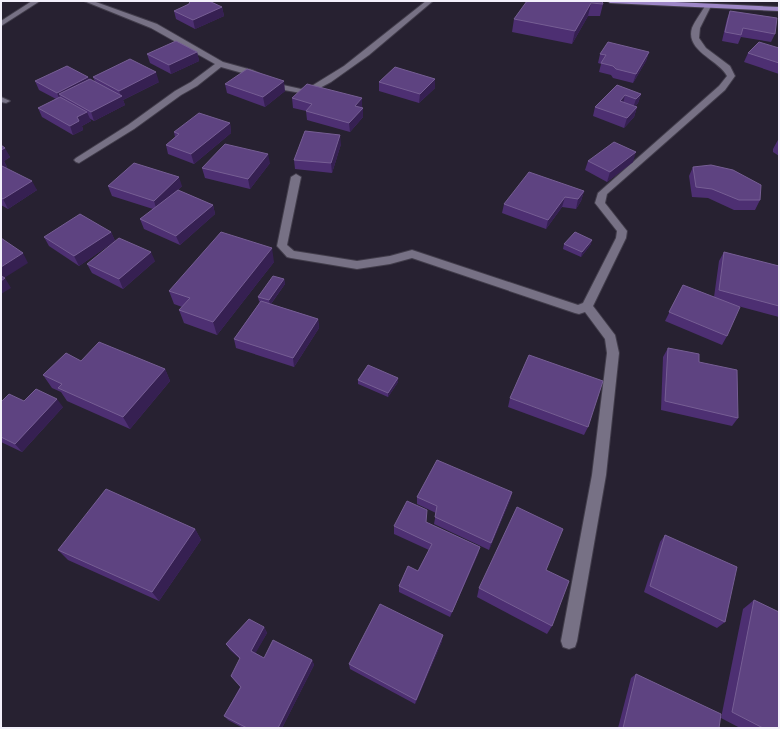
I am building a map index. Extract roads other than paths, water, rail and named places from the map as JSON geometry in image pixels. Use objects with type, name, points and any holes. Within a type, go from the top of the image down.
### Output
[{"type":"main road","points":[[610,1],[715,4],[779,9]]},
{"type":"street","points":[[1,24],[37,1]]},
{"type":"street","points":[[87,1],[154,26],[220,64],[249,72],[290,89],[302,91],[308,90],[348,68],[430,1]]},
{"type":"street","points":[[296,177],[282,246],[291,254],[357,265],[390,260],[412,254],[580,310],[587,306],[621,238],[622,231],[600,203],[603,193],[722,88],[731,76],[727,68],[703,50],[695,38],[696,28],[715,4]]},
{"type":"street","points":[[79,160],[131,127],[178,93],[194,84],[220,64]]},
{"type":"street","points":[[569,641],[599,475],[613,353],[610,338],[587,306]]}]
